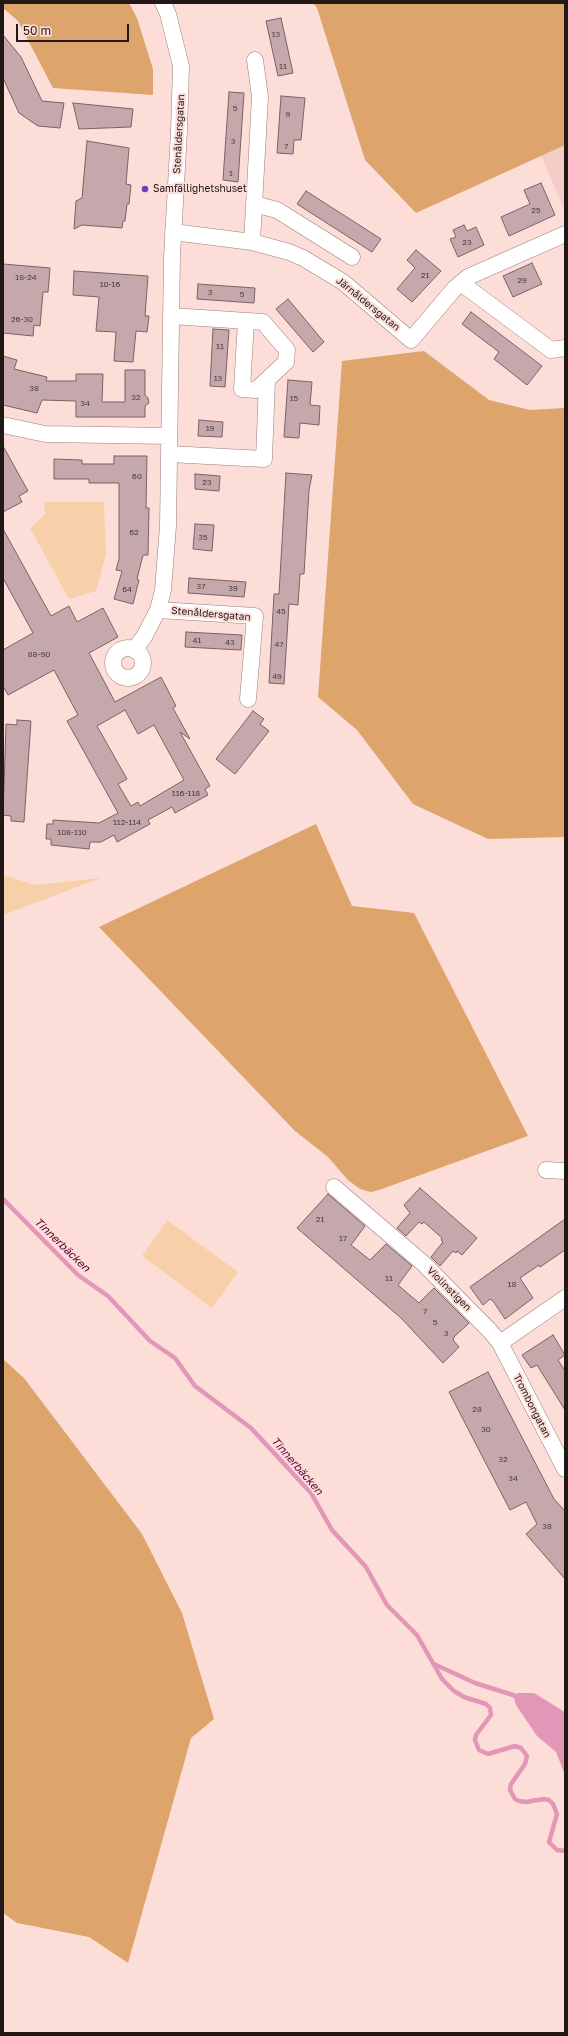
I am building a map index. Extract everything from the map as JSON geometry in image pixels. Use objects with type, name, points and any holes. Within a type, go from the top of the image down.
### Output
[{"type":"street","name":"Stenåldersgatan","points":[[134,650],[144,636],[158,610],[163,590],[166,567],[173,232],[181,66],[168,14],[163,3]]},
{"type":"street","points":[[252,242],[260,97],[255,60]]},
{"type":"street","points":[[254,204],[277,210],[352,257]]},
{"type":"street","name":"Järnåldersgatan","points":[[173,232],[252,242],[289,252],[326,271],[360,296],[412,340],[461,283],[468,277],[565,234]]},
{"type":"street","points":[[461,283],[551,350],[565,348]]},
{"type":"street","points":[[171,316],[263,322],[287,350],[286,362],[256,390],[242,389],[246,321]]},
{"type":"street","points":[[169,454],[264,459],[268,380]]},
{"type":"street","points":[[3,425],[45,434],[169,436]]},
{"type":"street","name":"Stenåldersgatan","points":[[158,610],[255,616],[248,699]]},
{"type":"street","points":[[546,1170],[565,1171]]},
{"type":"street","name":"Violinstigen","points":[[334,1187],[424,1264],[472,1312],[500,1343]]},
{"type":"street","points":[[500,1343],[565,1298]]},
{"type":"street","name":"Trombongatan","points":[[500,1343],[565,1469]]},
{"type":"shaded area","points":[[3,3],[129,3],[137,18],[153,69],[153,95],[53,88],[18,21],[3,8]]},
{"type":"shaded area","points":[[313,3],[565,3],[565,145],[416,213],[365,160],[317,8]]},
{"type":"shaded area","points":[[565,145],[565,211],[541,155]]},
{"type":"shaded area","points":[[424,351],[489,400],[530,410],[565,408],[565,837],[488,839],[413,804],[357,730],[318,697],[342,361]]},
{"type":"shaded area","points":[[44,502],[104,502],[106,554],[96,591],[69,599],[30,528],[45,514]]},
{"type":"shaded area","points":[[316,824],[352,906],[414,913],[528,1136],[379,1190],[371,1192],[360,1189],[348,1180],[328,1157],[295,1131],[99,927]]},
{"type":"shaded area","points":[[3,875],[35,885],[101,878],[3,915]]},
{"type":"shaded area","points":[[167,1220],[238,1272],[212,1308],[142,1256]]},
{"type":"shaded area","points":[[3,1359],[24,1378],[142,1534],[182,1613],[214,1719],[191,1738],[128,1963],[89,1937],[17,1923],[3,1913]]},
{"type":"shaded area","points":[[518,1693],[534,1693],[565,1712],[565,1775],[556,1752],[537,1736],[516,1705],[513,1695]]},
{"type":"building","points":[[281,18],[293,73],[278,76],[266,21]]},
{"type":"building","points":[[3,35],[21,57],[42,101],[64,103],[60,128],[38,126],[19,113],[3,78]]},
{"type":"building","points":[[229,92],[244,93],[238,182],[223,180]]},
{"type":"building","points":[[281,96],[305,98],[301,140],[294,140],[293,154],[277,153]]},
{"type":"building","points":[[73,103],[133,109],[131,127],[79,129]]},
{"type":"building","points":[[87,141],[129,148],[126,184],[131,185],[129,204],[127,204],[125,221],[123,221],[122,228],[82,225],[74,229],[76,201],[82,198]]},
{"type":"building","points":[[541,183],[555,215],[509,236],[501,217],[530,204],[524,190]]},
{"type":"building","points":[[306,191],[381,239],[372,252],[297,204]]},
{"type":"building","points":[[464,225],[467,231],[476,227],[484,245],[458,257],[450,239],[456,237],[453,230]]},
{"type":"building","points":[[416,250],[441,271],[412,302],[397,289],[415,268],[407,260]]},
{"type":"building","points":[[532,263],[542,284],[513,297],[503,276]]},
{"type":"building","points":[[3,264],[50,268],[48,292],[43,292],[40,326],[34,325],[33,336],[3,333]]},
{"type":"building","points":[[74,271],[148,276],[145,316],[149,316],[147,332],[136,331],[133,362],[114,361],[116,332],[96,331],[99,297],[73,295]]},
{"type":"building","points":[[198,284],[255,288],[254,303],[197,299]]},
{"type":"building","points":[[288,299],[324,342],[313,352],[276,309]]},
{"type":"building","points":[[471,312],[542,366],[527,385],[494,359],[499,352],[462,324]]},
{"type":"building","points":[[213,329],[229,330],[225,387],[210,386]]},
{"type":"building","points":[[3,356],[17,360],[14,369],[47,377],[46,381],[76,381],[76,374],[103,374],[102,402],[125,402],[125,370],[145,370],[145,395],[148,398],[149,403],[145,406],[145,417],[76,417],[76,401],[42,400],[37,413],[3,405]]},
{"type":"building","points":[[288,380],[312,382],[310,405],[320,406],[319,425],[300,423],[299,438],[284,437]]},
{"type":"building","points":[[199,420],[223,422],[222,437],[198,436]]},
{"type":"building","points":[[3,446],[28,491],[19,496],[22,502],[3,512]]},
{"type":"building","points":[[114,456],[147,456],[146,508],[149,508],[148,555],[143,555],[133,604],[114,599],[122,571],[116,570],[119,559],[119,483],[89,483],[89,479],[54,479],[54,459],[82,460],[82,464],[114,464]]},
{"type":"building","points":[[286,473],[312,475],[309,490],[304,574],[300,574],[298,605],[289,604],[284,684],[269,683],[274,594],[279,594]]},
{"type":"building","points":[[195,474],[220,476],[219,491],[195,489]]},
{"type":"building","points":[[195,524],[214,525],[212,551],[193,549]]},
{"type":"building","points":[[3,529],[51,616],[69,606],[77,622],[103,608],[118,637],[89,653],[115,702],[161,677],[176,706],[173,708],[190,739],[180,732],[210,786],[205,789],[208,795],[175,813],[172,807],[148,820],[150,824],[117,842],[114,835],[101,842],[90,842],[89,849],[51,845],[51,839],[46,839],[47,824],[53,824],[53,820],[99,823],[118,813],[67,721],[78,715],[54,670],[8,695],[3,686],[3,650],[33,633],[3,578]],"holes":[[[125,710],[138,734],[154,725],[184,780],[140,806],[138,802],[131,806],[118,784],[127,779],[97,726]]]},
{"type":"building","points":[[189,578],[246,582],[244,597],[188,593]]},
{"type":"building","points":[[186,632],[242,635],[241,650],[185,647]]},
{"type":"building","points":[[253,711],[264,719],[260,724],[269,731],[235,774],[216,759]]},
{"type":"building","points":[[17,720],[31,721],[24,822],[11,821],[11,816],[3,815],[6,724],[17,725]]},
{"type":"building","points":[[420,1188],[477,1238],[462,1255],[457,1251],[456,1253],[453,1251],[440,1266],[431,1257],[443,1242],[441,1240],[442,1238],[424,1222],[422,1224],[419,1222],[406,1236],[397,1228],[410,1213],[404,1205]]},
{"type":"building","points":[[328,1194],[365,1226],[351,1245],[370,1260],[386,1244],[412,1266],[398,1285],[419,1303],[434,1288],[469,1323],[454,1337],[453,1340],[459,1347],[443,1363],[401,1318],[297,1228]]},
{"type":"building","points":[[565,1219],[565,1250],[540,1267],[539,1265],[520,1278],[533,1298],[505,1319],[490,1299],[483,1305],[470,1287]]},
{"type":"building","points":[[553,1335],[565,1355],[558,1360],[565,1371],[565,1410],[537,1365],[531,1368],[522,1355]]},
{"type":"building","points":[[488,1372],[554,1499],[565,1511],[565,1579],[526,1534],[537,1524],[526,1502],[510,1510],[449,1392]]},
{"type":"waterway","name":"Tinnerbäcken","points":[[3,1199],[78,1275],[108,1296],[150,1341],[175,1358],[195,1386],[251,1428],[311,1493],[332,1530],[366,1567],[387,1605],[417,1635],[442,1679],[454,1691],[464,1697],[486,1704],[490,1708],[491,1715],[476,1735],[475,1740],[479,1750],[488,1754],[515,1746],[521,1748],[527,1756],[525,1764],[511,1784],[510,1790],[515,1799],[519,1801],[526,1802],[544,1799],[549,1800],[553,1804],[557,1814],[549,1842],[557,1850],[565,1851]]},
{"type":"waterway","points":[[434,1664],[475,1683],[513,1695]]},
{"type":"place","name":"Samfällighetshuset","points":[[145,189]]}]
